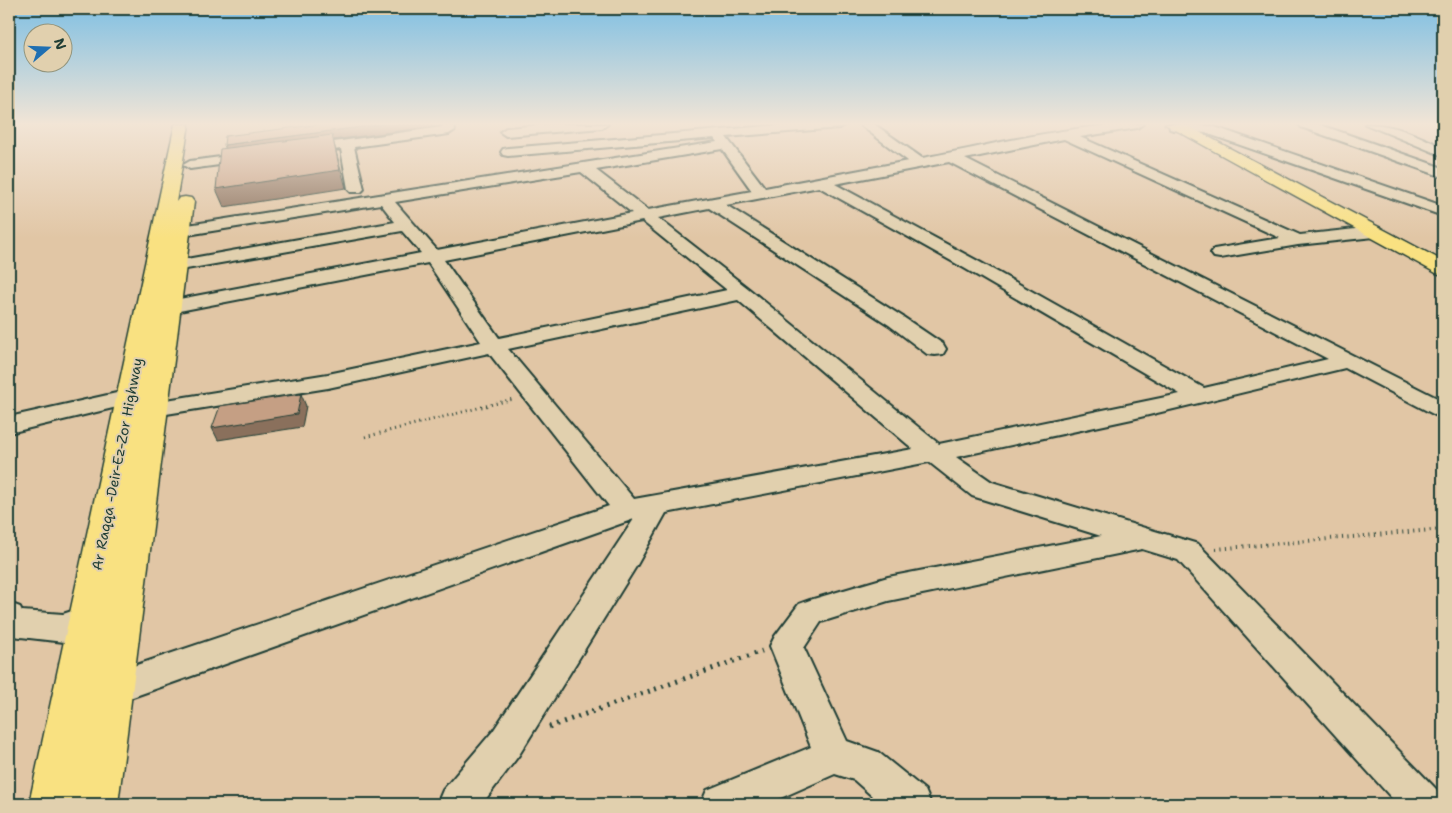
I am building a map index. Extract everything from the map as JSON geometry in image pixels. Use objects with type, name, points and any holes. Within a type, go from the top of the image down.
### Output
[{"type":"main road","name":"Ar Raqqa -Deir-Ez-Zor Highway","points":[[95,804],[113,688],[142,403],[177,162]]},
{"type":"main road","name":"Ar Raqqa -Deir-Ez-Zor Highway","points":[[52,804],[87,619],[142,403],[169,307],[191,162]]},
{"type":"main road","points":[[1242,162],[1443,269]]},
{"type":"street","points":[[190,166],[219,162]]},
{"type":"street","points":[[351,162],[356,189]]},
{"type":"street","points":[[510,162],[512,178]]},
{"type":"street","points":[[180,231],[385,191],[512,178],[614,162]]},
{"type":"street","points":[[738,162],[762,194]]},
{"type":"street","points":[[169,307],[928,162]]},
{"type":"street","points":[[961,162],[1443,410]]},
{"type":"street","points":[[1126,162],[1298,240]]},
{"type":"street","points":[[1302,162],[1443,211]]},
{"type":"street","points":[[1416,162],[1439,170]]},
{"type":"street","points":[[584,167],[742,293],[934,454],[982,489],[1188,552],[1424,804]]},
{"type":"street","points":[[821,182],[970,264],[1201,396]]},
{"type":"street","points":[[217,212],[356,189],[385,191]]},
{"type":"street","points":[[385,191],[406,225],[433,257],[494,346],[533,394],[642,507]]},
{"type":"street","points":[[712,203],[896,321],[935,349]]},
{"type":"street","points":[[175,266],[406,225]]},
{"type":"street","points":[[1220,253],[1298,240],[1374,232]]},
{"type":"street","points":[[9,425],[142,403],[328,381],[742,293]]},
{"type":"street","points":[[113,688],[642,507],[934,454],[1201,396],[1349,361]]},
{"type":"street","points":[[457,804],[506,743],[626,557],[642,507]]},
{"type":"street","points":[[834,756],[787,646],[810,613],[888,589],[1144,538]]},
{"type":"street","points":[[9,616],[12,623],[64,628],[87,619]]},
{"type":"street","points":[[721,804],[834,756],[865,765],[911,804]]},
{"type":"path","points":[[365,437],[533,394]]},
{"type":"path","points":[[1188,552],[1443,530]]},
{"type":"path","points":[[506,743],[757,652],[787,646]]},
{"type":"building","points":[[219,162],[338,162],[340,170],[216,189]]},
{"type":"building","points":[[301,394],[297,414],[212,428],[220,406]]}]
